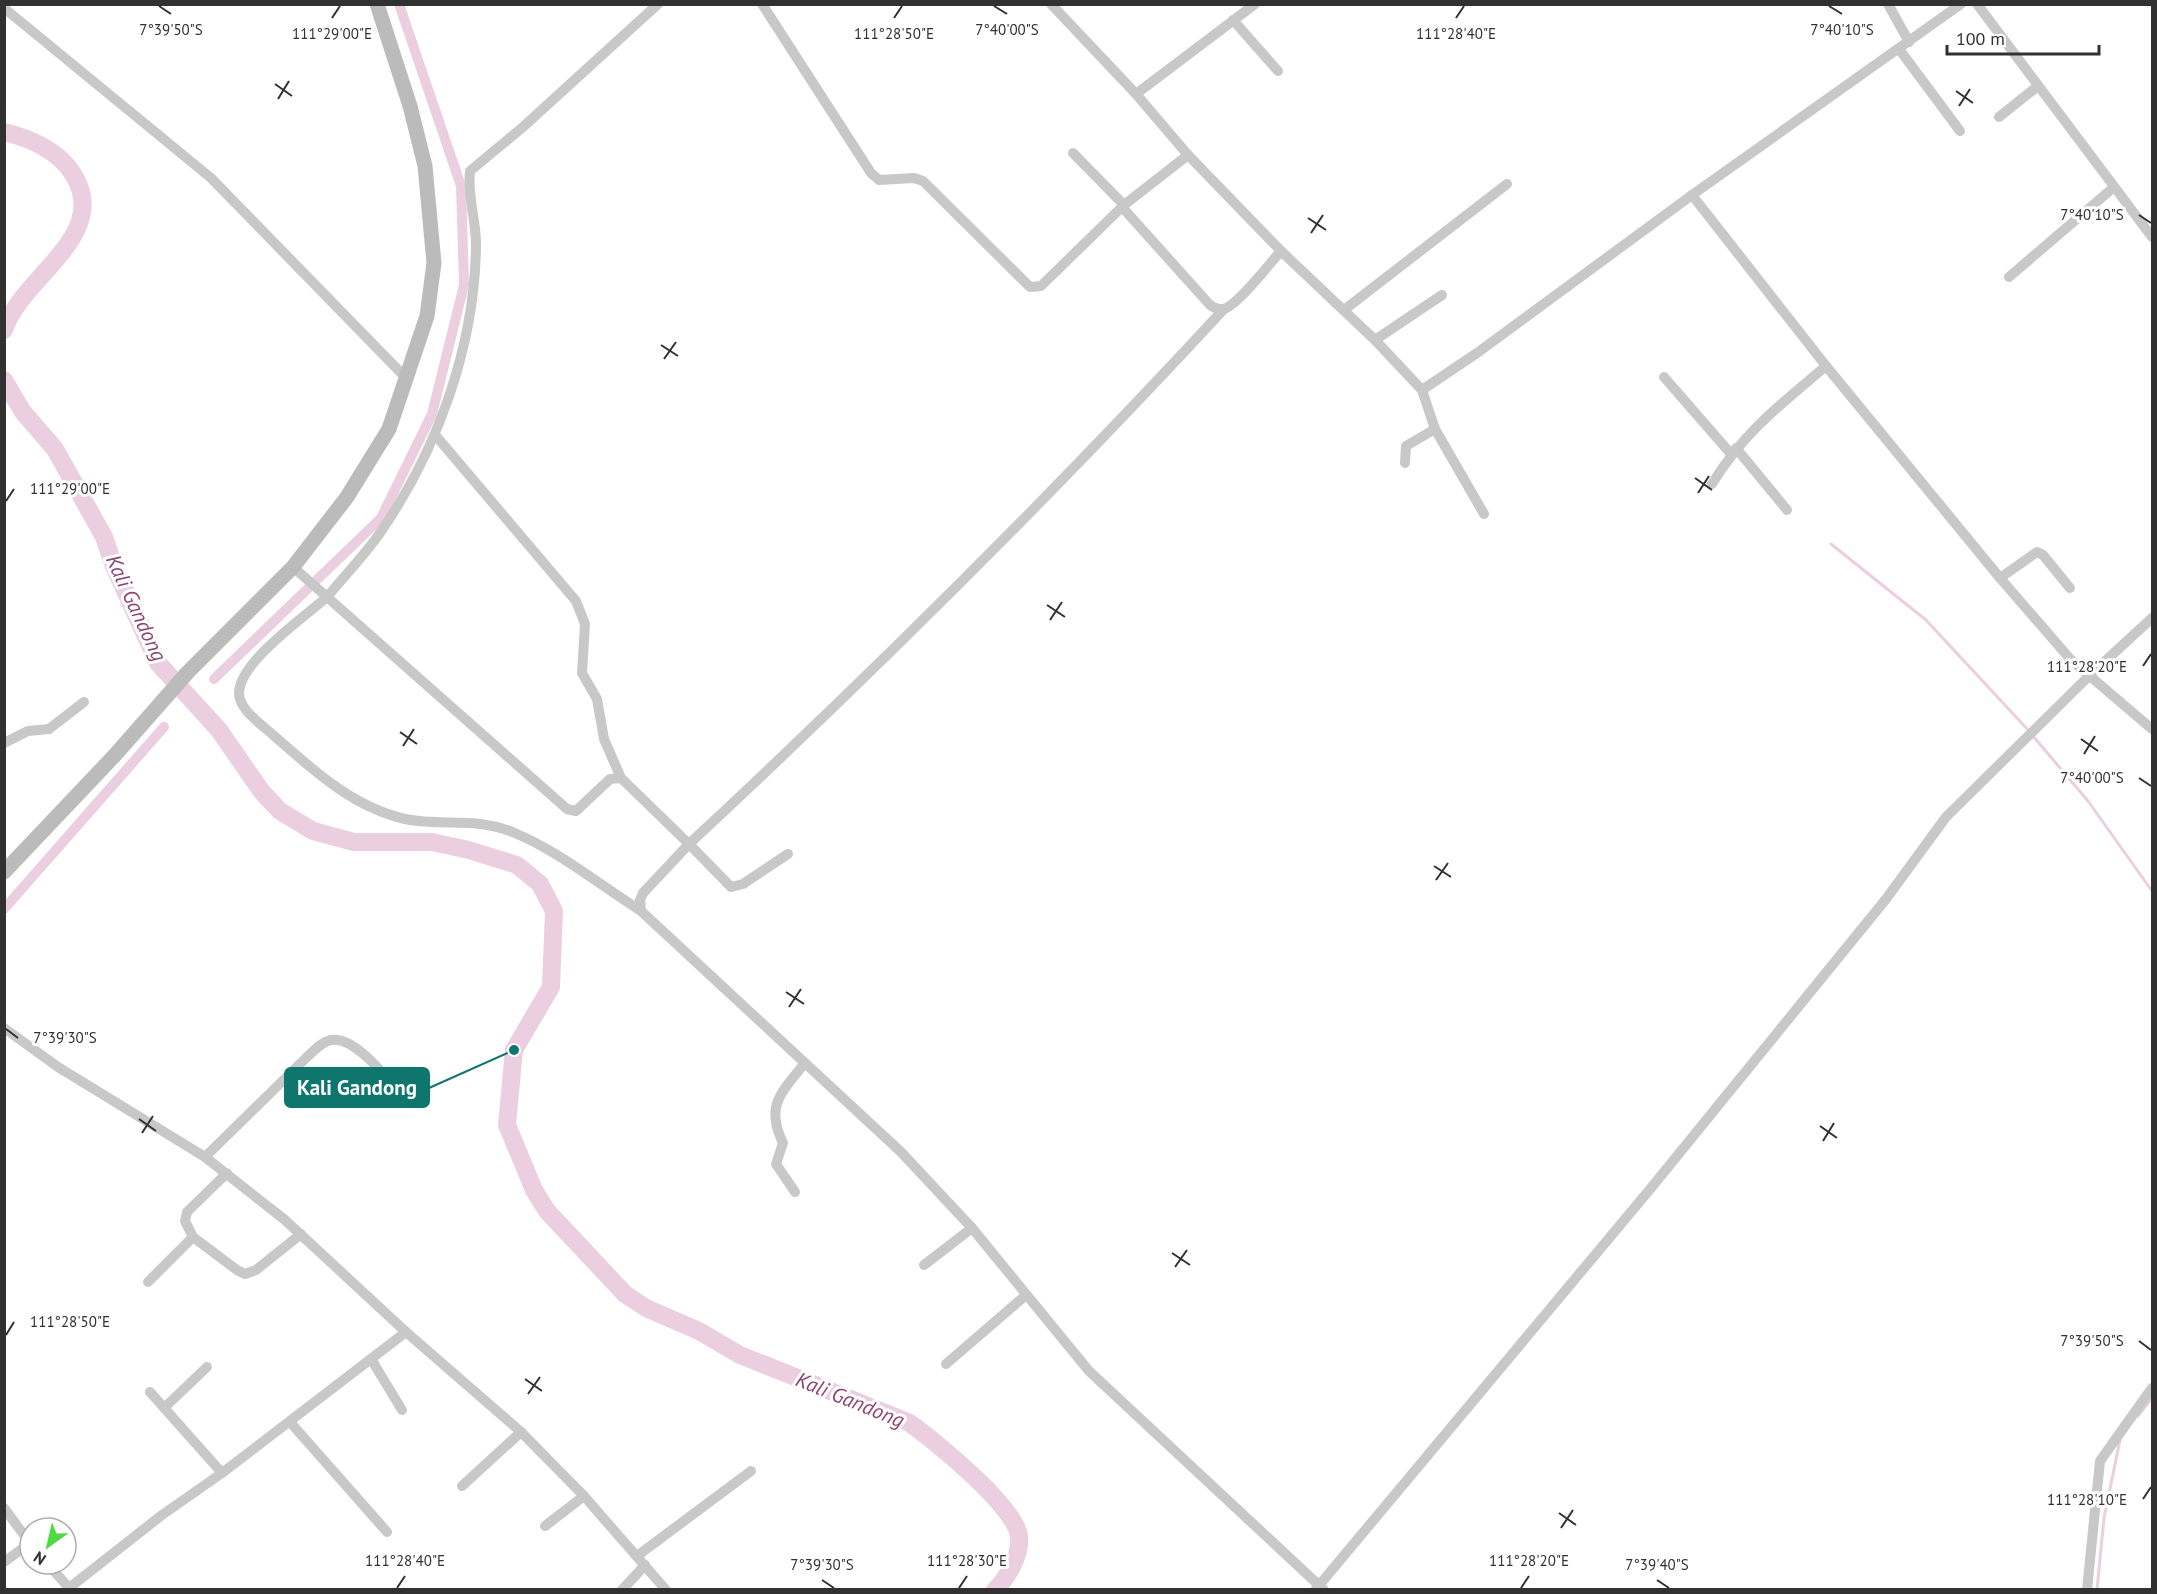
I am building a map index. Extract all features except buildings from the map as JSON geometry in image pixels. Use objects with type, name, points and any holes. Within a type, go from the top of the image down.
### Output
[{"type":"street","points":[[4,872],[115,755],[188,672],[297,570],[347,497],[389,429],[427,316],[434,263],[431,206],[425,165],[410,106],[377,4]]},
{"type":"street","points":[[658,4],[516,134],[470,171],[477,247],[470,320],[436,436],[411,485],[381,532],[245,674],[240,683],[239,699],[248,712],[315,772],[365,805],[406,819],[480,822],[518,834],[641,911],[804,1064],[902,1152],[972,1228],[1089,1371],[1319,1588],[1659,1178],[1886,899],[1946,817],[2089,676],[2152,618]]},
{"type":"street","points":[[762,4],[871,173],[879,180],[914,178],[923,181],[1030,287],[1041,286],[1123,206],[1188,155]]},
{"type":"street","points":[[1051,4],[1136,94],[1188,155],[1281,251],[1375,340],[1422,390],[1436,429],[1484,514]]},
{"type":"street","points":[[1136,94],[1255,4]]},
{"type":"street","points":[[1888,4],[1909,42]]},
{"type":"street","points":[[1422,390],[1477,354],[1692,195],[1961,4]]},
{"type":"street","points":[[1977,4],[2152,237]]},
{"type":"street","points":[[4,8],[211,178],[407,379]]},
{"type":"street","points":[[1233,20],[1278,71]]},
{"type":"street","points":[[1899,49],[1960,130]]},
{"type":"street","points":[[1999,117],[2038,86]]},
{"type":"street","points":[[1073,153],[1210,304],[1218,309],[1224,309]]},
{"type":"street","points":[[1344,310],[1507,184]]},
{"type":"street","points":[[2009,277],[2114,187]]},
{"type":"street","points":[[1692,195],[1826,366],[2000,578],[2071,660],[2152,729]]},
{"type":"street","points":[[641,911],[640,900],[643,893],[689,844],[782,758],[1082,462],[1281,251]]},
{"type":"street","points":[[1375,340],[1442,295]]},
{"type":"street","points":[[1712,484],[1733,451],[1826,366]]},
{"type":"street","points":[[1664,378],[1787,510]]},
{"type":"street","points":[[1405,463],[1406,446],[1436,429]]},
{"type":"street","points":[[436,436],[506,516],[579,607],[585,624],[582,673],[597,699],[604,739],[621,778],[731,887],[743,884],[788,854]]},
{"type":"street","points":[[2000,578],[2037,552],[2043,555],[2070,588]]},
{"type":"street","points":[[297,570],[567,809],[576,811],[610,779],[621,778]]},
{"type":"street","points":[[4,743],[28,730],[49,729],[84,702]]},
{"type":"street","points":[[4,1028],[58,1067],[205,1157],[301,1234],[406,1332],[520,1432],[584,1496],[666,1590]]},
{"type":"street","points":[[205,1157],[322,1043],[332,1040],[351,1045],[366,1056],[397,1089]]},
{"type":"street","points":[[795,1192],[776,1164],[783,1143],[774,1124],[774,1114],[784,1089],[804,1064]]},
{"type":"street","points":[[227,1173],[185,1216],[193,1237],[245,1274],[256,1270],[301,1234]]},
{"type":"street","points":[[924,1265],[972,1228]]},
{"type":"street","points":[[148,1282],[193,1237]]},
{"type":"street","points":[[946,1364],[1026,1296]]},
{"type":"street","points":[[58,1576],[69,1589],[162,1515],[290,1422],[406,1332]]},
{"type":"street","points":[[371,1359],[402,1410]]},
{"type":"street","points":[[164,1408],[207,1367]]},
{"type":"street","points":[[2087,1590],[2098,1466],[2115,1437],[2152,1388]]},
{"type":"street","points":[[150,1392],[222,1473]]},
{"type":"street","points":[[290,1422],[387,1532]]},
{"type":"street","points":[[462,1486],[520,1432]]},
{"type":"street","points":[[637,1556],[751,1471]]},
{"type":"street","points":[[545,1526],[584,1496]]},
{"type":"street","points":[[4,1508],[30,1543],[4,1562]]},
{"type":"street","points":[[622,1590],[645,1565]]},
{"type":"waterway","points":[[214,679],[381,518],[432,414],[464,285],[461,186],[399,4]]},
{"type":"waterway","name":"Kali Gandong","points":[[4,132],[34,142],[52,152],[73,174],[82,196],[81,217],[73,236],[14,310],[4,330]]},
{"type":"waterway","name":"Kali Gandong","points":[[4,380],[23,412],[55,449],[104,537],[114,566],[158,663],[219,730],[262,792],[280,811],[313,831],[354,842],[432,842],[469,850],[517,865],[540,884],[554,911],[551,987],[514,1050],[507,1125],[534,1190],[547,1211],[625,1294],[646,1308],[699,1331],[740,1355],[908,1422],[972,1474],[1004,1508],[1019,1536],[1018,1551],[1013,1565],[995,1590]]},
{"type":"waterway","points":[[1831,544],[1926,620],[2029,731]]},
{"type":"waterway","points":[[4,909],[164,727]]},
{"type":"waterway","points":[[2033,736],[2088,801],[2152,891]]},
{"type":"waterway","points":[[2138,1416],[2152,1398]]},
{"type":"waterway","points":[[2097,1590],[2104,1518],[2120,1440]]},
{"type":"place","name":"Kali Gandong","points":[[514,1050]]}]
